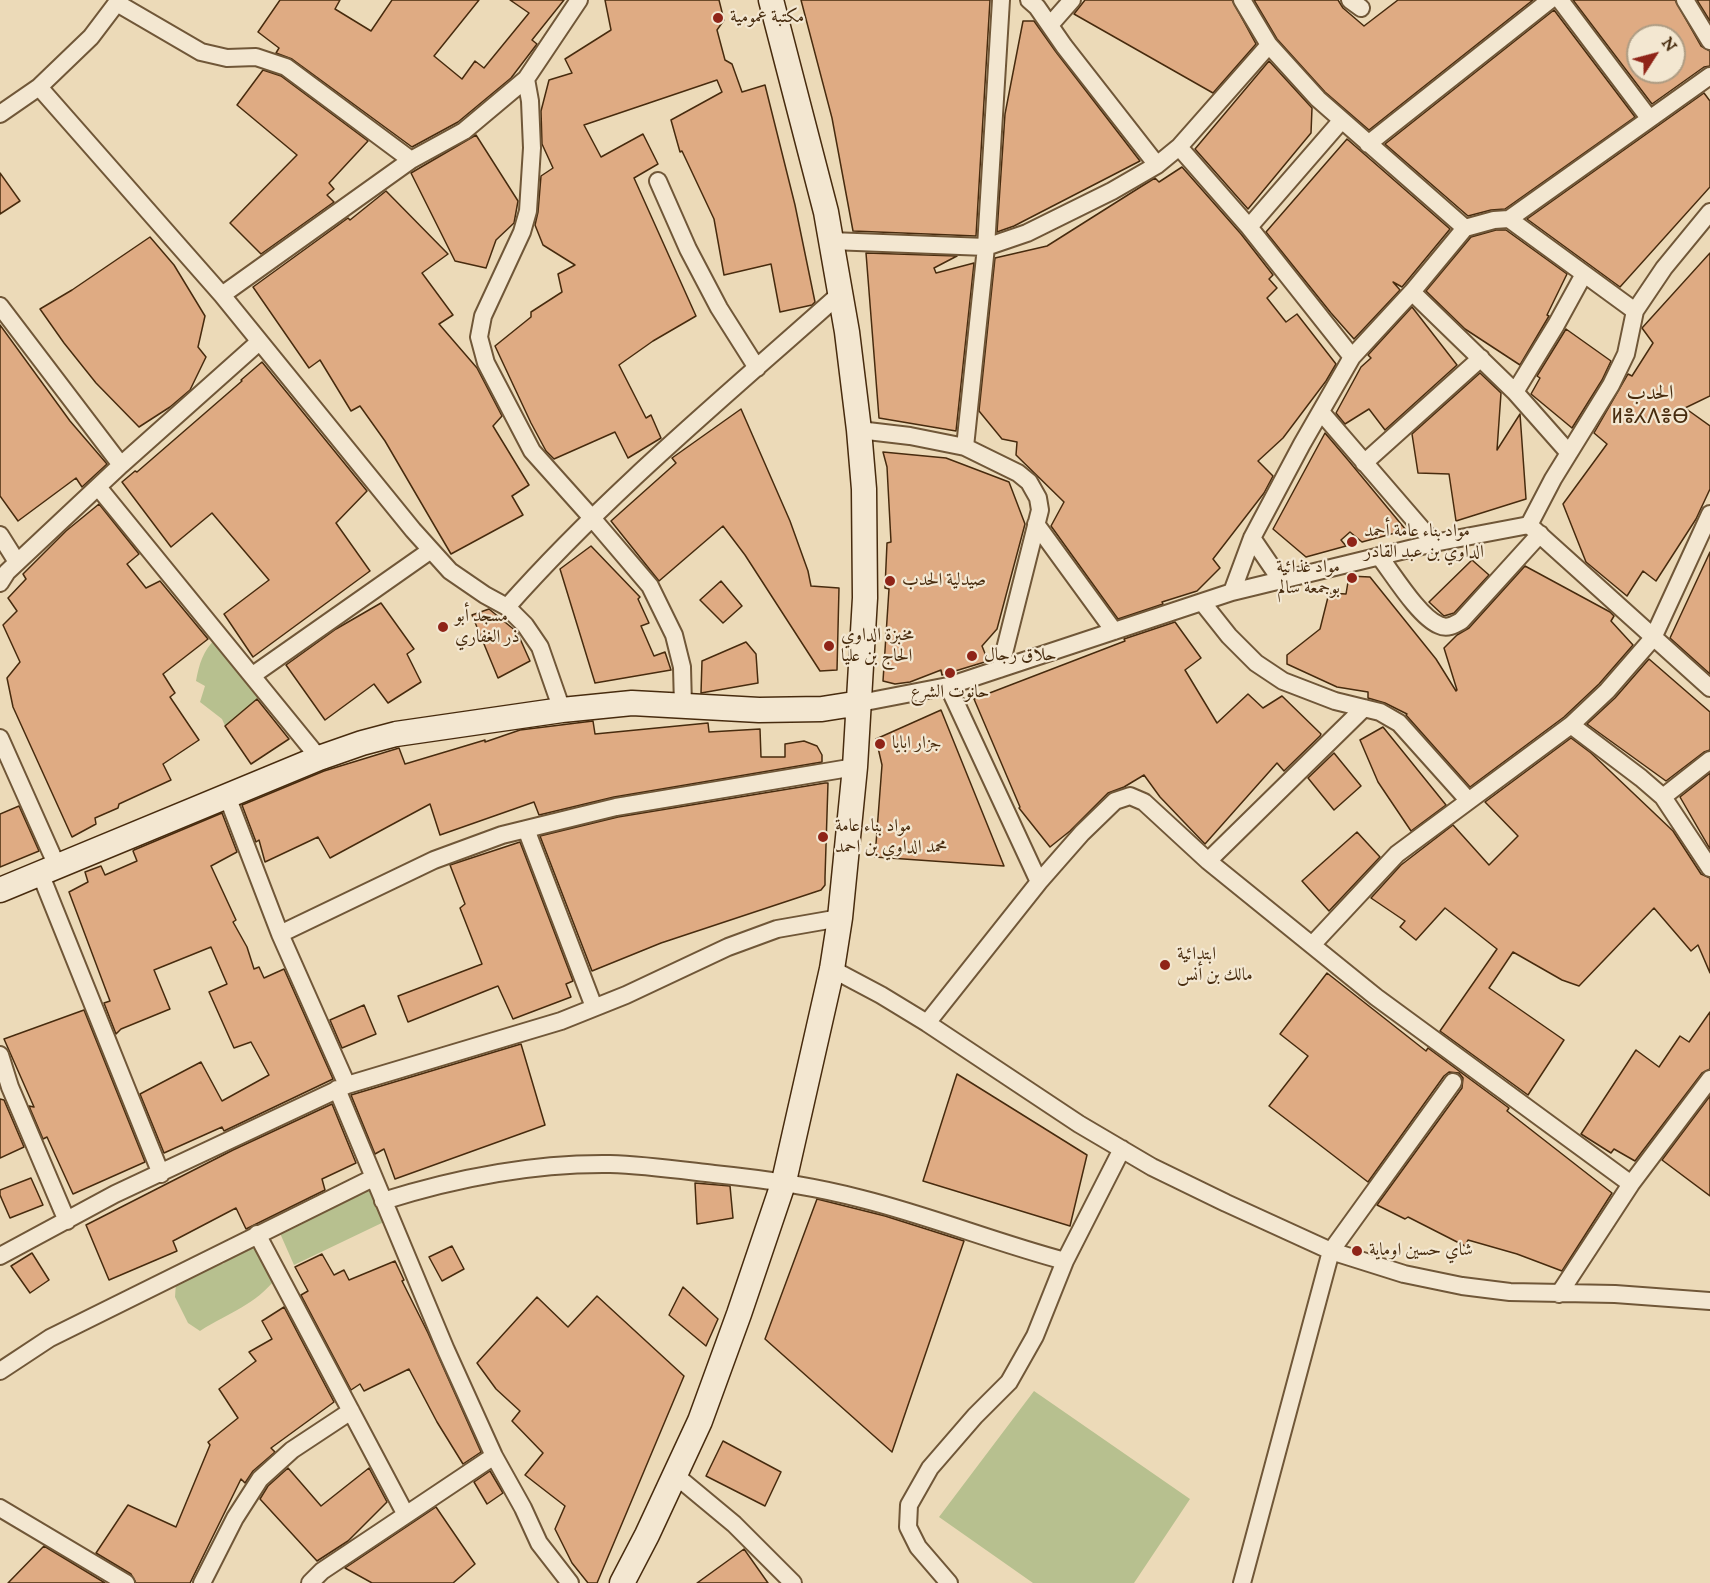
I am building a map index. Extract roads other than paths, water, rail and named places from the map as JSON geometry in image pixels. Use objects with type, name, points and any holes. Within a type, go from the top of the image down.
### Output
[{"type":"street","points":[[222,295],[411,160],[464,131],[526,79],[579,0]]},
{"type":"street","points":[[622,1583],[699,1421],[784,1181],[832,969],[840,918],[855,767],[865,598],[864,489],[859,430],[848,332],[823,201],[771,0]]},
{"type":"street","points":[[965,447],[986,247],[1001,0]]},
{"type":"street","points":[[1029,0],[1157,165]]},
{"type":"street","points":[[1050,25],[1072,0]]},
{"type":"street","points":[[1242,0],[1269,45],[1310,91],[1341,121],[1465,228]]},
{"type":"street","points":[[1368,144],[1550,0]]},
{"type":"street","points":[[1560,0],[1649,118]]},
{"type":"street","points":[[1685,0],[1710,41]]},
{"type":"street","points":[[0,114],[39,87],[91,37],[118,1],[201,52],[227,58],[256,57],[286,67],[411,160]]},
{"type":"street","points":[[831,241],[986,247],[1027,233],[1064,216],[1157,165],[1179,147],[1269,45]]},
{"type":"street","points":[[1232,592],[1252,538],[1352,357],[1412,292],[1465,228],[1494,220],[1509,219],[1710,76]]},
{"type":"street","points":[[526,79],[530,101],[532,148],[528,210],[522,232],[483,316],[479,337],[486,363],[532,451],[650,586],[674,635],[682,667],[683,706]]},
{"type":"street","points":[[39,87],[222,295],[431,550],[450,571],[507,607],[525,626],[540,647],[562,710]]},
{"type":"street","points":[[1249,227],[1341,121]]},
{"type":"street","points":[[1179,147],[1249,227],[1352,357]]},
{"type":"street","points":[[658,181],[688,249],[719,308],[757,368]]},
{"type":"street","points":[[1379,556],[1422,613],[1439,626],[1451,627],[1461,621],[1534,530],[1553,479],[1611,385],[1626,354],[1635,311],[1664,268],[1710,212]]},
{"type":"street","points":[[1509,219],[1635,311]]},
{"type":"street","points":[[1515,392],[1584,274]]},
{"type":"street","points":[[1412,292],[1515,392],[1569,453]]},
{"type":"street","points":[[507,607],[550,558],[592,518],[841,293]]},
{"type":"street","points":[[0,306],[121,465]]},
{"type":"street","points":[[0,583],[17,562],[121,465],[260,342]]},
{"type":"street","points":[[1364,463],[1481,358]]},
{"type":"street","points":[[1321,412],[1434,543]]},
{"type":"street","points":[[859,430],[910,436],[965,447],[1018,473],[1029,482],[1038,498],[1040,510],[1000,669]]},
{"type":"street","points":[[99,487],[319,758]]},
{"type":"street","points":[[1312,945],[1397,854],[1570,725],[1607,691],[1653,638],[1710,514]]},
{"type":"street","points":[[1036,524],[1114,632]]},
{"type":"street","points":[[0,890],[319,758],[396,734],[562,710],[632,703],[759,710],[822,709],[860,703],[948,686],[1232,592],[1280,579],[1434,543],[1534,530],[1710,688]]},
{"type":"street","points":[[0,535],[17,562]]},
{"type":"street","points":[[1252,538],[1280,579]]},
{"type":"street","points":[[253,675],[431,550]]},
{"type":"street","points":[[1202,602],[1228,636],[1256,663],[1284,681],[1335,701],[1380,712],[1399,723],[1468,800]]},
{"type":"street","points":[[948,686],[1039,882]]},
{"type":"street","points":[[1208,861],[1364,708]]},
{"type":"street","points":[[1570,725],[1663,797],[1710,868]]},
{"type":"street","points":[[0,738],[162,1174]]},
{"type":"street","points":[[1663,797],[1710,760]]},
{"type":"street","points":[[280,934],[434,860],[502,835],[616,807],[855,767]]},
{"type":"street","points":[[227,796],[342,1087],[373,1178],[446,1350],[494,1456],[523,1508],[539,1543],[570,1583]]},
{"type":"street","points":[[927,1023],[1039,882],[1082,833],[1115,801],[1130,796],[1144,802],[1208,861],[1376,997],[1631,1184]]},
{"type":"street","points":[[526,829],[594,1007]]},
{"type":"street","points":[[1,1252],[67,1221],[115,1194],[162,1174],[342,1087],[561,1021],[626,995],[697,960],[777,929],[840,918]]},
{"type":"street","points":[[832,969],[927,1023],[1079,1124],[1152,1167],[1330,1251],[1404,1274],[1462,1286],[1510,1292],[1615,1294],[1710,1301]]},
{"type":"street","points":[[0,1055],[5,1088],[67,1221]]},
{"type":"street","points":[[1559,1294],[1631,1184],[1710,1079]]},
{"type":"street","points":[[1242,1583],[1330,1251],[1452,1082]]},
{"type":"street","points":[[949,1583],[913,1537],[908,1527],[909,1505],[930,1468],[975,1416],[1009,1382],[1035,1336],[1065,1261],[1122,1149]]},
{"type":"street","points":[[383,1201],[425,1188],[471,1178],[547,1167],[611,1164],[784,1181],[862,1199],[1065,1261]]},
{"type":"street","points":[[0,1371],[50,1338],[373,1178]]},
{"type":"street","points":[[257,1234],[406,1515]]},
{"type":"street","points":[[202,1583],[235,1518],[260,1479],[292,1450],[351,1411]]},
{"type":"street","points":[[310,1583],[322,1571],[494,1456]]},
{"type":"street","points":[[675,1475],[734,1524],[792,1583]]},
{"type":"street","points":[[0,1508],[126,1583]]},
{"type":"place","name":"مكتبة عمومية","points":[[718,18]]},
{"type":"place","name":"مواد بناء عامة أحمد الداوي بن عبد القادر","points":[[1352,542]]},
{"type":"place","name":"مواد غذائية بوجمعة سالم","points":[[1352,578]]},
{"type":"place","name":"صيدلية الحدب","points":[[890,581]]},
{"type":"place","name":"مسجد أبو ذر الغفاري","points":[[443,627]]},
{"type":"place","name":"مخبزة الداوي الحاج بن عليا","points":[[829,646]]},
{"type":"place","name":"حلاق رجال","points":[[972,656]]},
{"type":"place","name":"حانوت الشرع","points":[[950,673]]},
{"type":"place","name":"جزار ابايا","points":[[880,744]]},
{"type":"place","name":"مواد بناء عامة محمد الداوي بن احمد","points":[[823,837]]},
{"type":"place","name":"ابتدائية مالك بن أنس","points":[[1165,965]]},
{"type":"place","name":"شاي حسين اوماية","points":[[1357,1251]]},
{"type":"district","name":"الحدب ⵍⴻⵃⴷⴻⴱ","points":[[1650,407]]}]
